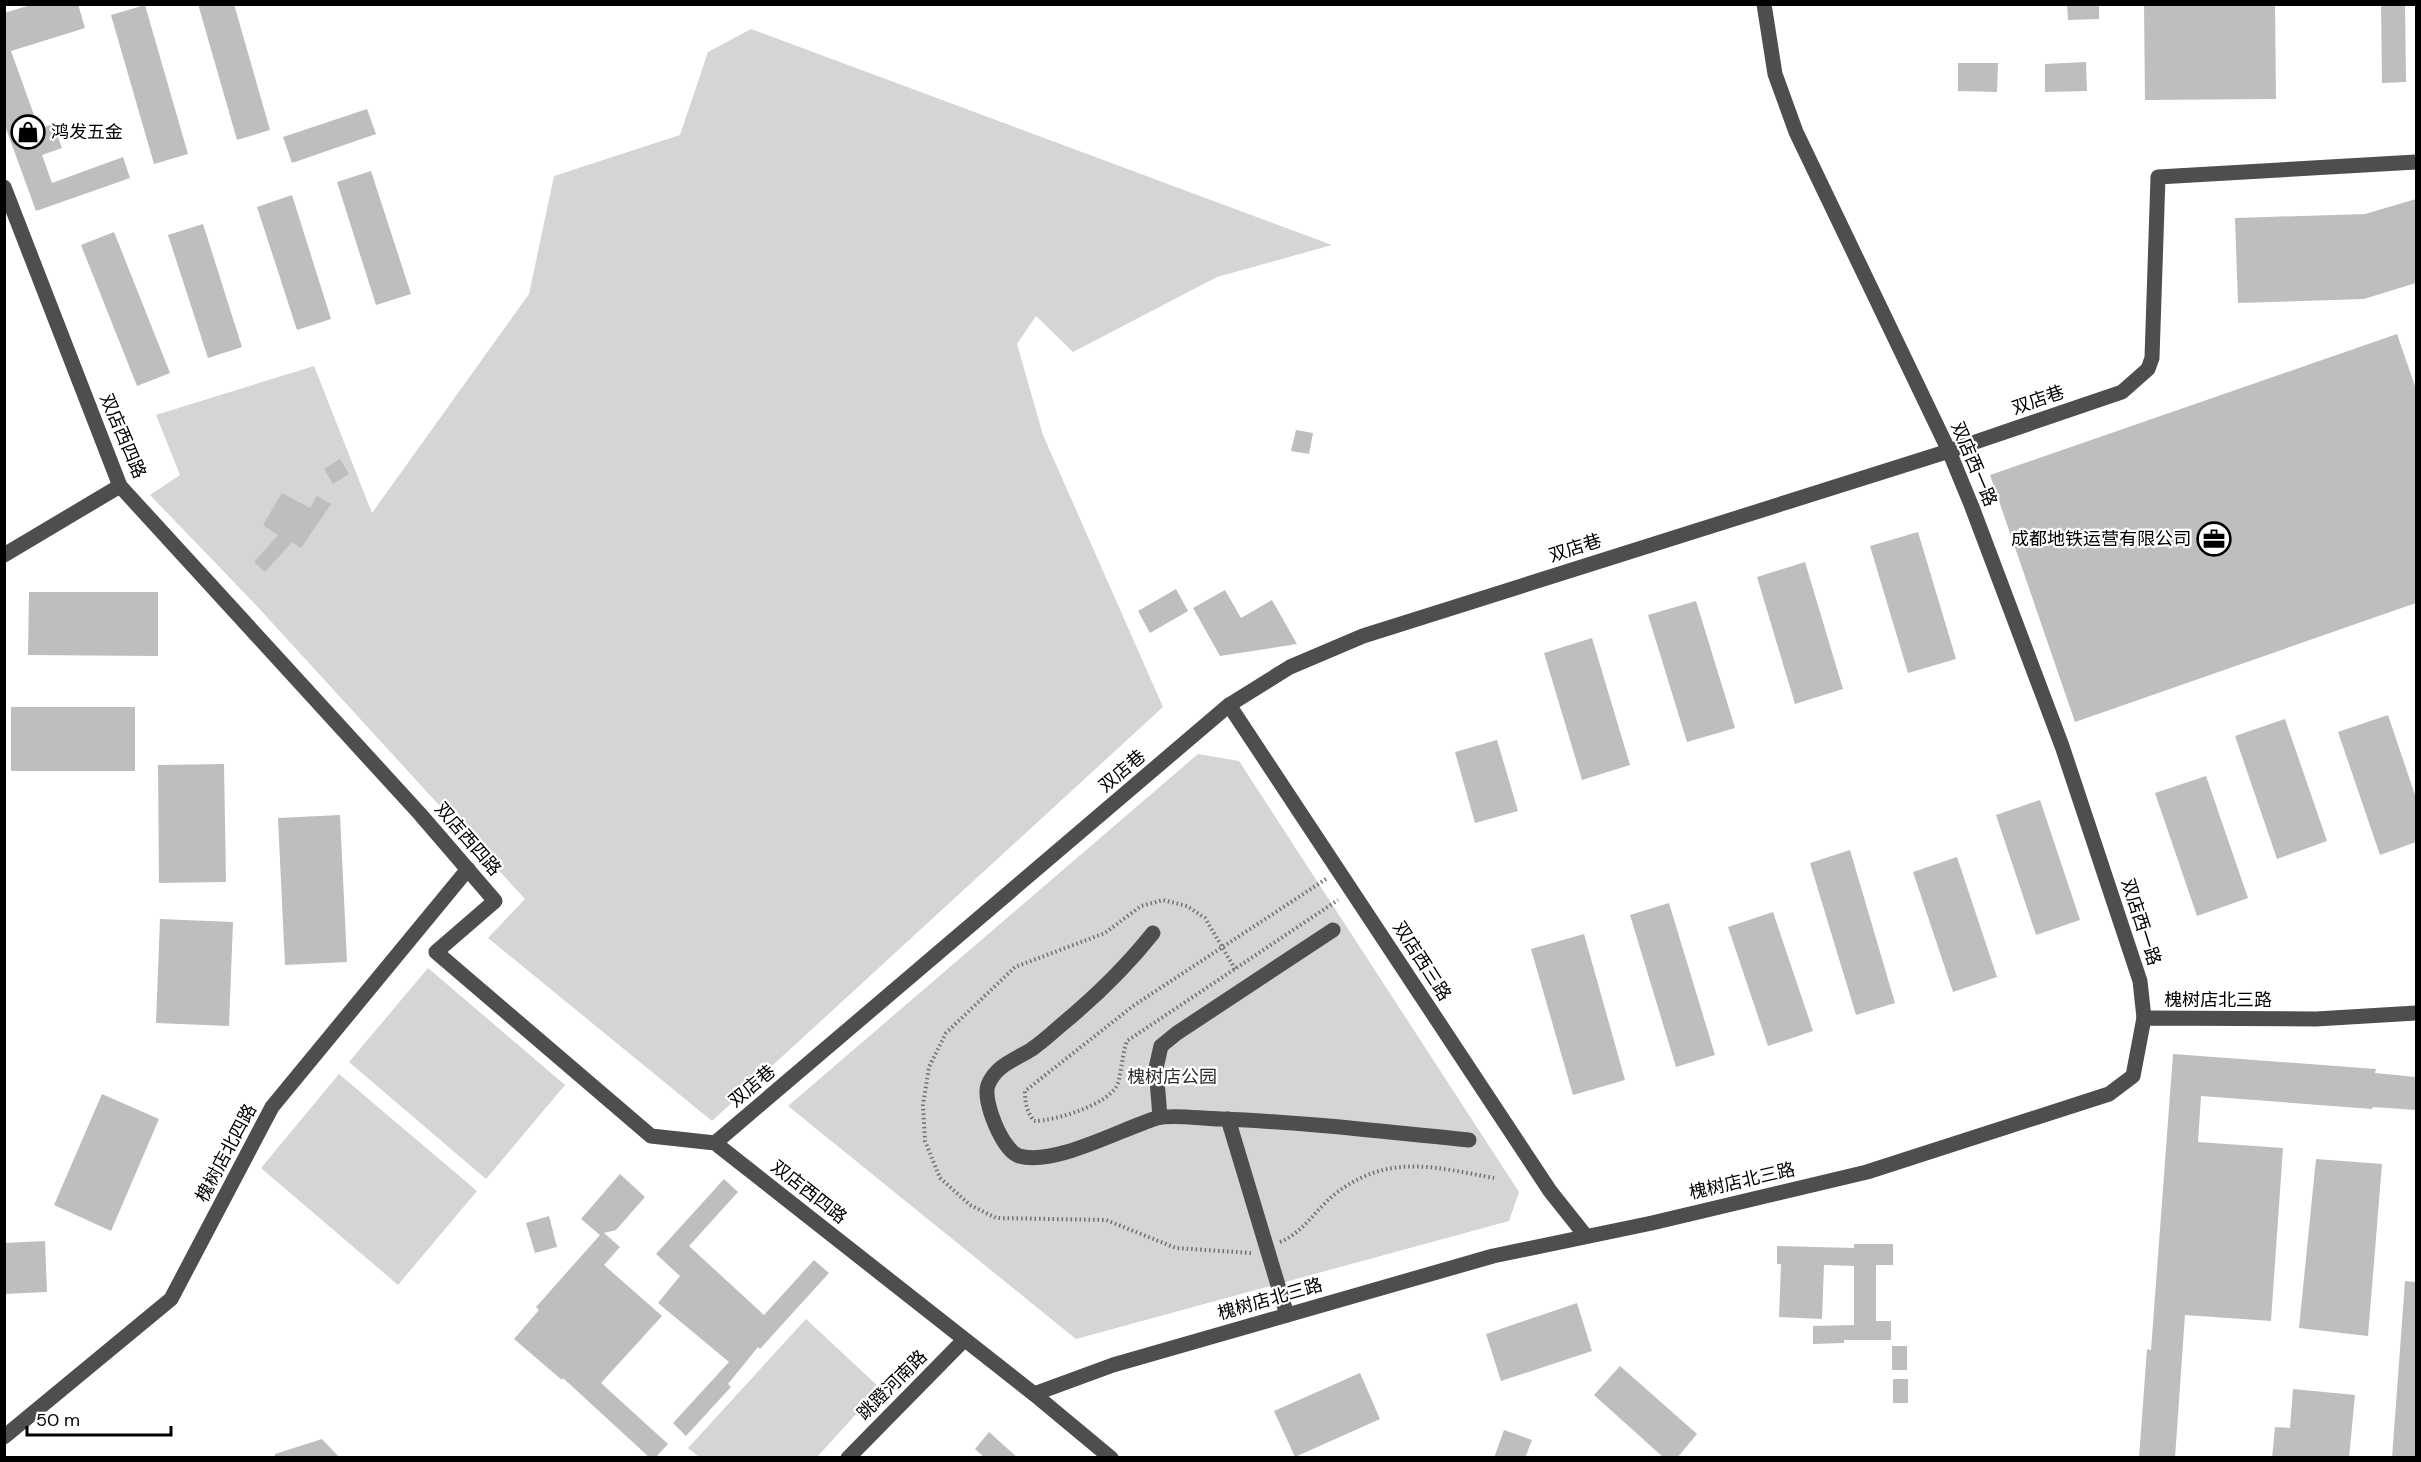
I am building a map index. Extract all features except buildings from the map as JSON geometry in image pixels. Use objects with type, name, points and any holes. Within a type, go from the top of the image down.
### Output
[{"type":"street","name":"双店西一路","points":[[1764,4],[1775,74],[1796,132],[1948,451],[1972,507],[2062,746],[2140,981],[2144,1018]]},
{"type":"street","name":"双店巷","points":[[716,1143],[1229,705],[1290,667],[1363,636],[1948,451],[2122,392],[2148,369],[2152,358],[2158,177],[2416,162]]},
{"type":"street","name":"双店西四路","points":[[4,187],[120,486],[495,901],[436,952],[651,1136],[716,1143],[1035,1394],[1111,1458]]},
{"type":"street","points":[[4,555],[120,486]]},
{"type":"street","name":"双店西三路","points":[[1229,705],[1550,1191],[1585,1235]]},
{"type":"street","name":"槐树店北四路","points":[[4,1437],[171,1299],[272,1107],[468,869]]},
{"type":"street","points":[[1160,1117],[1156,1068],[1161,1046],[1178,1032],[1333,930]]},
{"type":"street","points":[[1153,933],[1136,954],[1089,1001],[1031,1049],[1003,1065],[993,1074],[987,1088],[988,1105],[1006,1147],[1017,1155],[1035,1158],[1057,1155],[1160,1117],[1284,1121],[1469,1140]]},
{"type":"street","name":"槐树店北三路","points":[[1035,1394],[1113,1365],[1493,1256],[1867,1172],[2109,1094],[2133,1076],[2144,1018],[2316,1019],[2416,1013]]},
{"type":"street","points":[[1228,1119],[1287,1315]]},
{"type":"street","name":"跳蹬河南路","points":[[848,1458],[964,1340]]},
{"type":"path","points":[[1339,871],[1133,1006],[1025,1091],[1024,1101],[1029,1114],[1035,1121],[1045,1121],[1080,1110],[1109,1096],[1117,1085],[1122,1054],[1127,1041],[1352,891]]},
{"type":"green space","points":[[751,29],[1332,245],[1217,277],[1073,352],[1036,316],[1017,344],[1043,435],[1163,707],[712,1121],[488,938],[525,899],[254,603],[150,495],[180,475],[156,415],[314,366],[372,513],[529,294],[554,176],[680,135],[708,52]]},
{"type":"green space","name":"槐树店公园","points":[[1198,754],[1239,761],[1519,1192],[1509,1221],[1076,1339],[788,1106]]},
{"type":"green space","points":[[428,968],[565,1085],[486,1179],[349,1062]]},
{"type":"green space","points":[[339,1074],[477,1191],[398,1285],[261,1168]]},
{"type":"green space","points":[[806,1319],[880,1388],[817,1457],[699,1457],[688,1448]]},
{"type":"place","name":"鸿发五金","points":[[28,132]]},
{"type":"place","name":"成都地铁运营有限公司","points":[[2214,539]]}]
